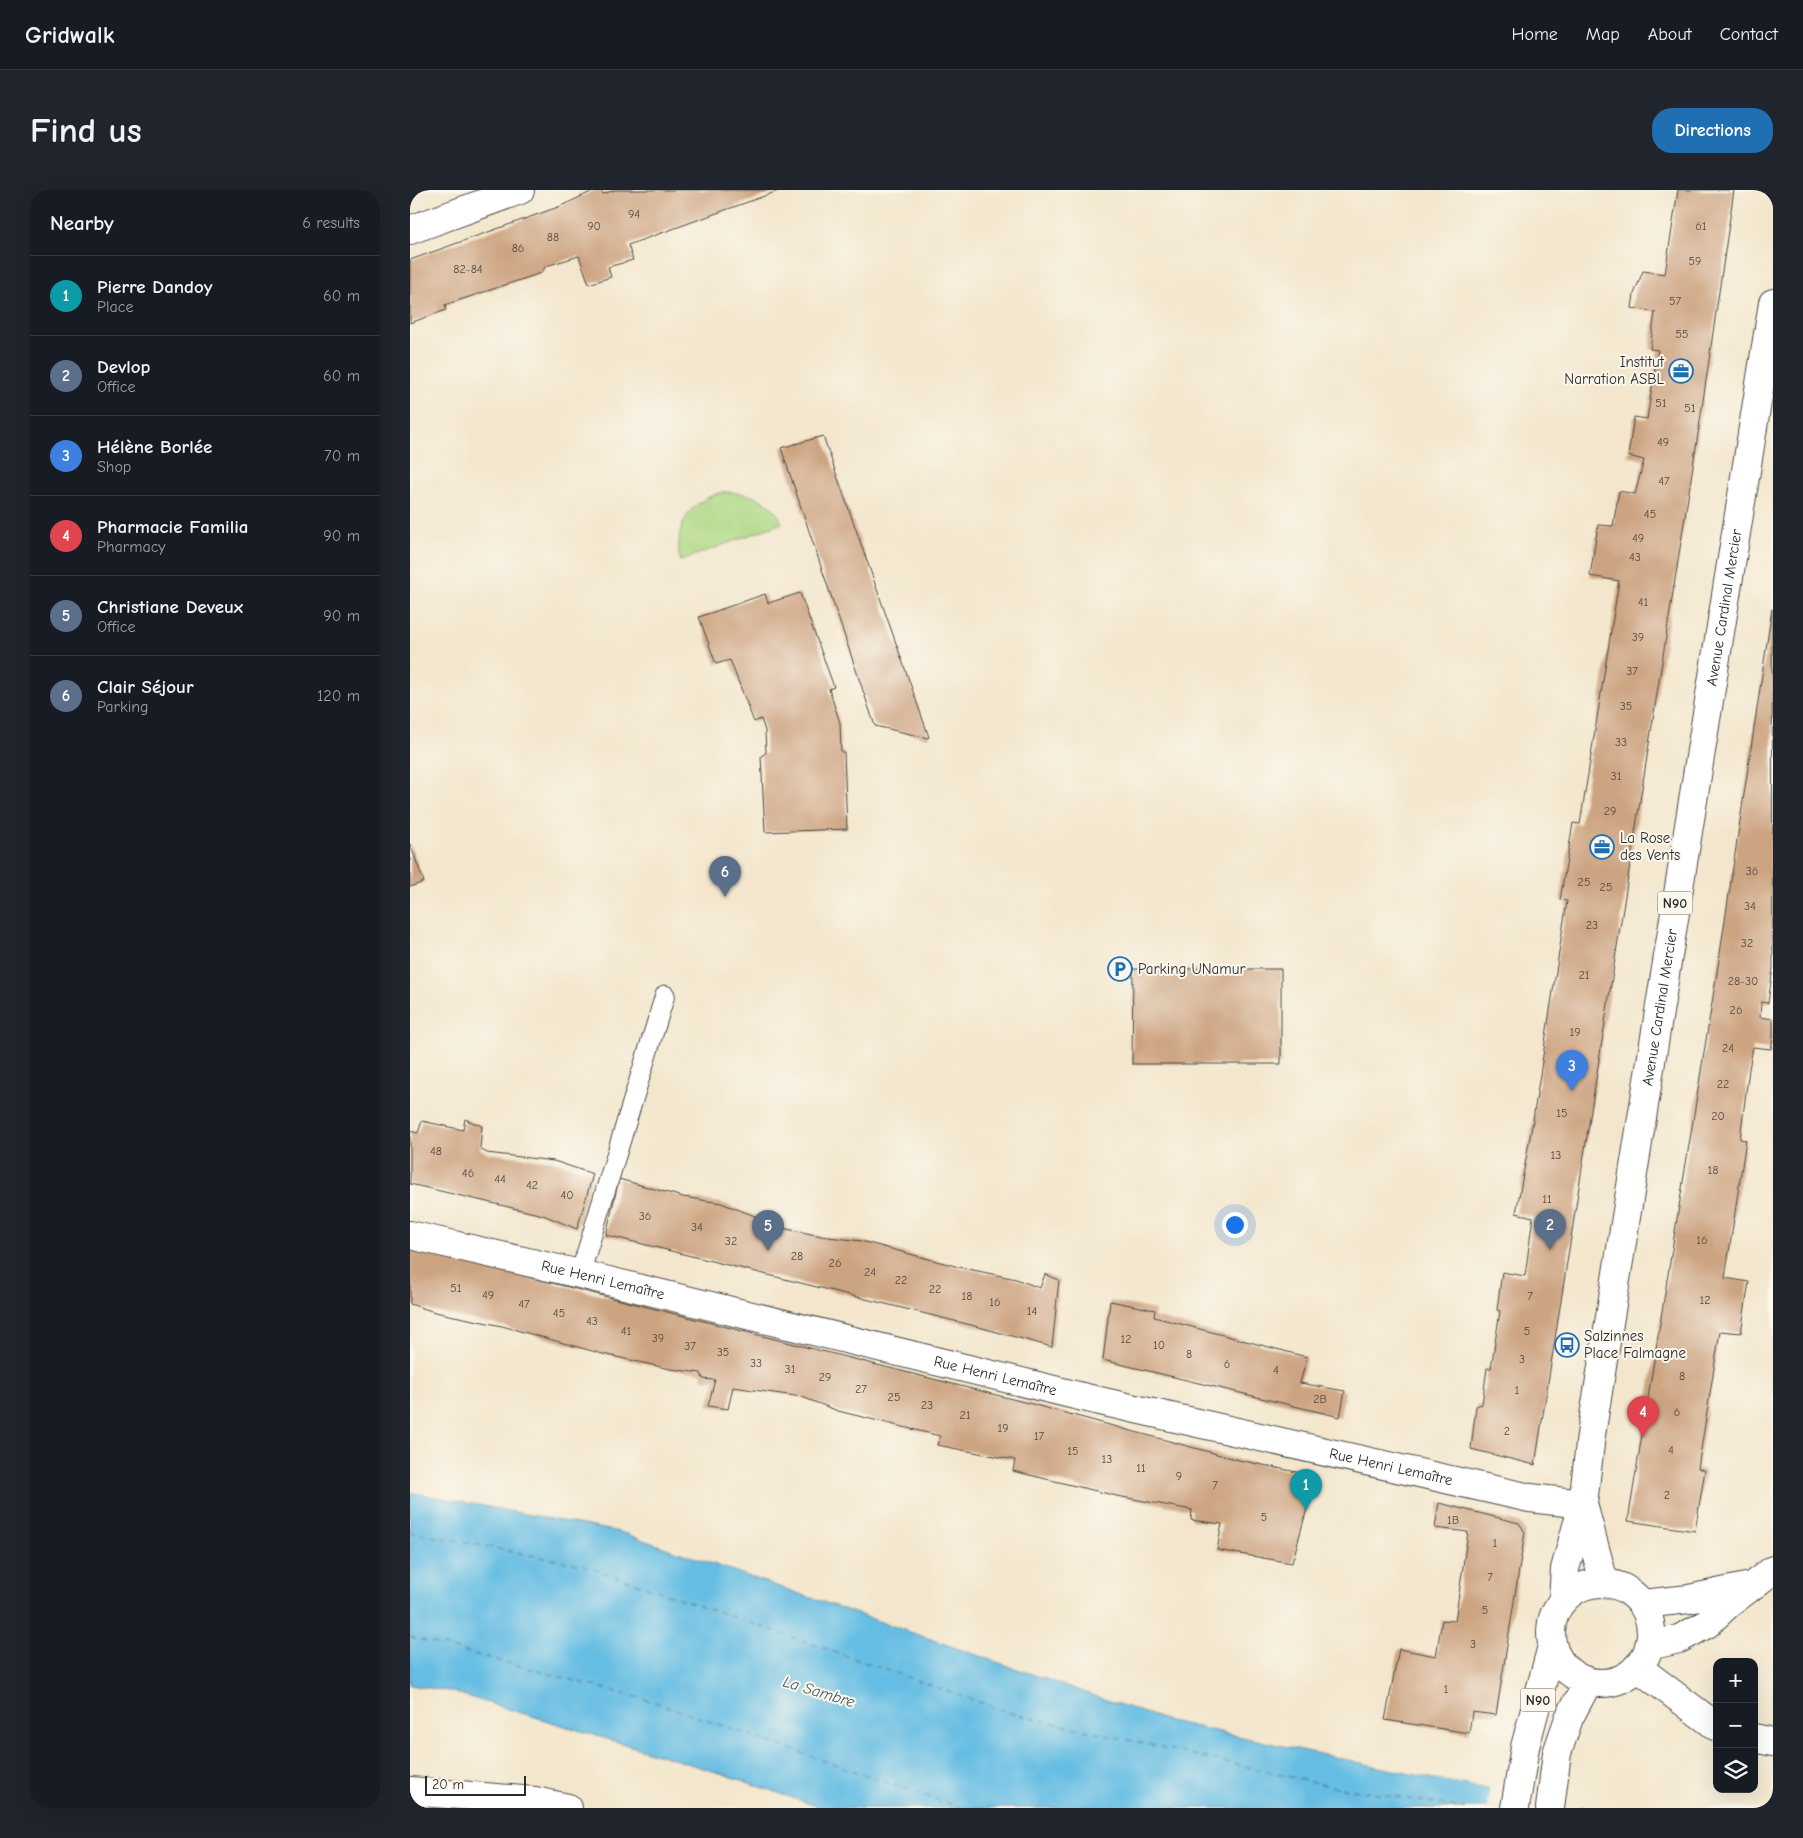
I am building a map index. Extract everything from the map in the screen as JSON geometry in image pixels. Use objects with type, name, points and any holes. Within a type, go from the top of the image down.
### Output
[{"type":"main road","points":[[410,230],[520,190]]},
{"type":"main road","name":"Avenue Cardinal Mercier","points":[[1563,1599],[1565,1569],[1583,1504],[1590,1435],[1773,303]]},
{"type":"main road","name":"Rue Henri Lemaître","points":[[410,1235],[580,1274],[1091,1400],[1530,1498],[1583,1504]]},
{"type":"main road","name":"Avenue Cardinal Mercier","points":[[1583,1504],[1604,1582]]},
{"type":"main road","points":[[1642,1604],[1689,1599],[1763,1578]]},
{"type":"main road","points":[[1588,1682],[1614,1681],[1629,1674],[1643,1657],[1707,1624],[1763,1578]]},
{"type":"main road","points":[[1563,1599],[1582,1586],[1604,1582],[1626,1589],[1642,1604],[1650,1624],[1643,1657]]},
{"type":"main road","name":"N90","points":[[1515,1808],[1524,1754],[1552,1646],[1552,1621],[1563,1599]]},
{"type":"main road","name":"N90","points":[[1550,1808],[1556,1760],[1569,1718],[1588,1682],[1565,1668],[1557,1659],[1552,1646]]},
{"type":"main road","points":[[1643,1657],[1713,1723]]},
{"type":"main road","points":[[1758,1739],[1773,1742]]},
{"type":"main road","points":[[410,1791],[469,1802],[535,1801],[568,1808]]},
{"type":"lane","points":[[580,1274],[665,995]]},
{"type":"green space","points":[[723,492],[741,493],[758,498],[772,508],[782,523],[680,561],[679,537],[686,517],[701,502]]},
{"type":"water","name":"La Sambre","points":[[410,1492],[620,1532],[1165,1720],[1429,1778],[1588,1808],[822,1808],[726,1775],[449,1691],[410,1685]]},
{"type":"pier","points":[[1490,1787],[1581,1804],[1580,1808],[1487,1808]]},
{"type":"building","points":[[595,190],[600,190],[603,194],[615,190],[781,190],[628,245],[633,260],[608,267],[611,277],[589,284],[579,256],[546,266],[541,273],[445,305],[446,310],[410,323],[410,260],[561,206]]},
{"type":"building","points":[[1678,190],[1734,190],[1699,428],[1535,1465],[1471,1449],[1476,1406],[1482,1404],[1487,1368],[1491,1368],[1500,1311],[1497,1310],[1502,1272],[1525,1276],[1533,1217],[1516,1213],[1532,1126],[1567,901],[1560,900],[1573,823],[1580,824],[1619,581],[1590,576],[1598,525],[1613,526],[1619,491],[1635,494],[1644,460],[1628,456],[1634,417],[1647,419],[1658,350],[1650,349],[1655,312],[1632,308],[1634,294],[1643,271],[1665,274]]},
{"type":"building","points":[[823,436],[928,738],[875,726],[781,448]]},
{"type":"building","points":[[800,593],[834,687],[829,689],[840,723],[841,752],[844,752],[847,829],[765,832],[761,756],[766,753],[765,731],[761,719],[754,722],[730,660],[716,664],[699,617],[765,594],[768,603]]},
{"type":"building","points":[[1772,609],[1773,968],[1768,1003],[1761,1002],[1760,1017],[1773,1019],[1773,1038],[1771,1049],[1753,1047],[1749,1069],[1740,1139],[1746,1140],[1725,1278],[1749,1282],[1741,1333],[1720,1331],[1698,1468],[1705,1470],[1695,1531],[1628,1521],[1719,960]]},
{"type":"building","points":[[410,844],[424,882],[410,887]]},
{"type":"building","points":[[1133,969],[1281,969],[1281,1064],[1132,1064]]},
{"type":"building","points":[[465,1119],[482,1126],[480,1149],[487,1153],[554,1161],[593,1174],[577,1229],[543,1215],[410,1184],[410,1131],[418,1133],[422,1121],[463,1130]]},
{"type":"building","points":[[619,1179],[683,1197],[721,1203],[755,1216],[753,1222],[821,1236],[861,1241],[959,1267],[1016,1279],[1040,1288],[1045,1274],[1059,1280],[1052,1347],[975,1326],[606,1235]]},
{"type":"building","points":[[410,1249],[477,1264],[1028,1403],[1239,1460],[1316,1476],[1292,1563],[1217,1550],[1222,1524],[1191,1520],[1192,1510],[1117,1496],[1013,1471],[1015,1460],[937,1445],[940,1436],[838,1411],[802,1397],[733,1387],[728,1409],[708,1406],[715,1380],[703,1379],[701,1373],[670,1369],[603,1354],[502,1326],[435,1312],[410,1304]]},
{"type":"building","points":[[1110,1301],[1155,1310],[1154,1317],[1307,1357],[1300,1383],[1345,1391],[1340,1417],[1103,1360]]},
{"type":"building","points":[[1439,1503],[1519,1523],[1525,1532],[1496,1715],[1472,1712],[1469,1733],[1385,1720],[1399,1649],[1436,1656],[1442,1620],[1455,1621],[1468,1532],[1435,1528]]},
{"type":"ferry route","points":[[410,1532],[583,1565],[1014,1714],[1335,1787],[1465,1808]]},
{"type":"ferry route","points":[[410,1637],[651,1701],[961,1808]]},
{"type":"place","name":"Institut Narration ASBL","points":[[1681,371]]},
{"type":"place","name":"La Rose des Vents","points":[[1602,847]]},
{"type":"place","name":"Clair Séjour","points":[[725,897]]},
{"type":"place","name":"Parking UNamur","points":[[1120,969]]},
{"type":"place","name":"Hélène Borlée","points":[[1572,1091]]},
{"type":"place","name":"Devlop","points":[[1550,1250]]},
{"type":"place","name":"Christiane Deveux","points":[[768,1251]]},
{"type":"place","name":"Salzinnes Place Falmagne","points":[[1567,1345]]},
{"type":"place","name":"Pharmacie Familia","points":[[1643,1437]]},
{"type":"place","name":"Pierre Dandoy","points":[[1306,1510]]}]
